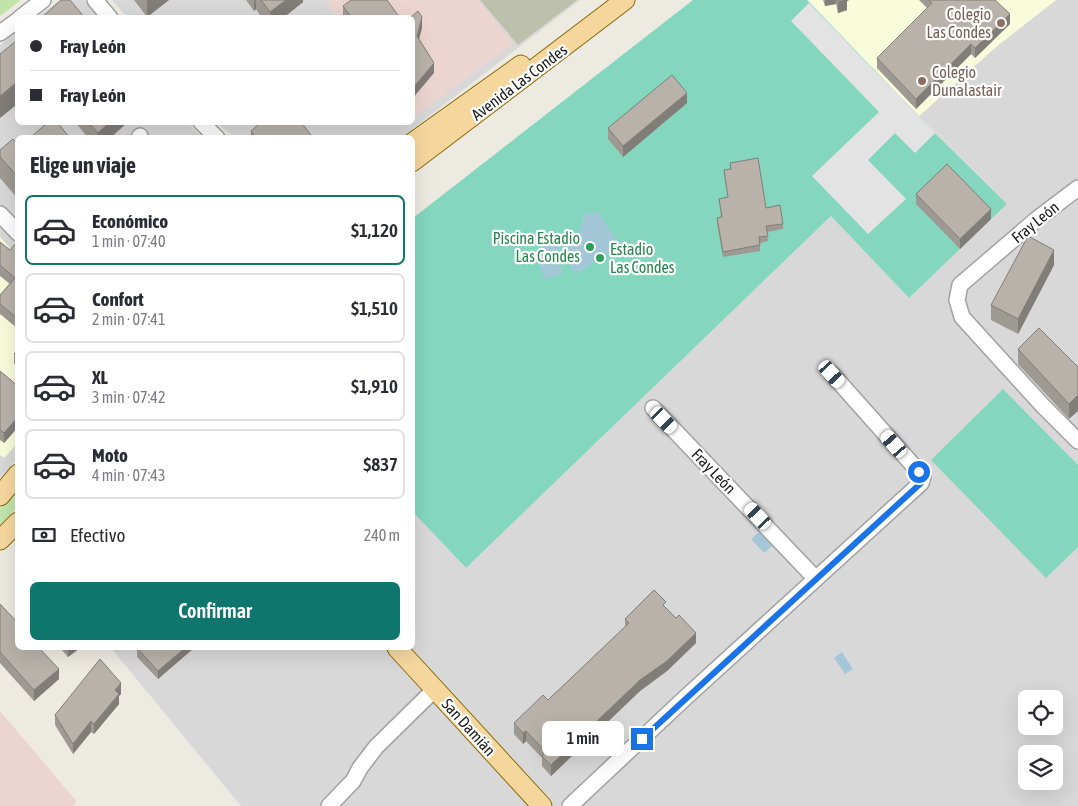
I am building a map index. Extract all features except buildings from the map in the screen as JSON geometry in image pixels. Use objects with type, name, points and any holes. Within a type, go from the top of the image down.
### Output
[{"type":"main road","name":"Avenida Las Condes","points":[[415,141],[524,63],[605,0]]},
{"type":"main road","name":"Avenida Las Condes","points":[[415,160],[625,0]]},
{"type":"main road","points":[[0,496],[15,478]]},
{"type":"main road","points":[[0,540],[15,525]]},
{"type":"main road","name":"San Damián","points":[[399,650],[542,806]]},
{"type":"street","points":[[24,15],[43,0]]},
{"type":"street","points":[[95,0],[108,15]]},
{"type":"street","points":[[0,34],[15,22]]},
{"type":"street","points":[[204,125],[214,135]]},
{"type":"street","name":"Fray León","points":[[1078,188],[1037,218],[960,285],[957,300],[962,317],[1043,406],[1078,440]]},
{"type":"street","points":[[0,214],[15,230]]},
{"type":"street","points":[[570,806],[921,483],[923,477],[832,374]]},
{"type":"street","name":"Fray León","points":[[653,408],[816,579]]},
{"type":"street","points":[[330,806],[353,781],[376,747],[435,689]]},
{"type":"shaded area","points":[[60,0],[84,0],[97,15],[41,15]]},
{"type":"shaded area","points":[[112,0],[580,0],[405,135],[232,135],[219,125],[415,125],[415,15],[125,15]]},
{"type":"shaded area","points":[[330,0],[478,0],[513,43],[415,116],[415,15],[335,15],[326,3]]},
{"type":"shaded area","points":[[480,0],[577,0],[518,45]]},
{"type":"shaded area","name":"Colegio Dunalastair","points":[[807,0],[1056,0],[997,46],[919,116]]},
{"type":"shaded area","points":[[1056,0],[1078,0],[1078,806],[241,806],[113,650],[415,650],[415,514],[466,568],[831,216],[909,298],[1007,204],[919,116],[997,46]]},
{"type":"shaded area","points":[[809,3],[935,133],[915,153],[895,133],[868,160],[906,199],[868,234],[812,176],[879,112],[791,21]]},
{"type":"shaded area","points":[[15,34],[15,125],[190,125],[200,135],[15,135],[15,461],[0,478],[0,45]]},
{"type":"shaded area","points":[[0,237],[15,254],[15,446],[4,458],[0,455]]},
{"type":"shaded area","points":[[0,711],[77,802],[73,806],[0,806]]},
{"type":"green space","points":[[0,0],[21,0],[0,16]]},
{"type":"green space","name":"Estadio Las Condes","points":[[693,0],[807,0],[935,133],[1007,204],[909,298],[831,216],[466,568],[415,514],[415,216]]},
{"type":"green space","points":[[1003,389],[1078,465],[1078,547],[1046,578],[931,460]]},
{"type":"green space","points":[[15,490],[15,510],[0,525],[0,509]]},
{"type":"water","name":"Piscina Estadio Las Condes","points":[[598,212],[618,242],[608,253],[576,274],[560,253],[573,241],[579,232],[582,227],[583,215]]},
{"type":"water","points":[[549,238],[561,246],[555,254],[563,273],[548,279],[544,277],[537,257]]},
{"type":"water","points":[[759,532],[772,546],[764,553],[751,539]]},
{"type":"water","points":[[842,652],[853,669],[845,674],[834,658]]},
{"type":"place","name":"Colegio Las Condes","points":[[1001,23]]},
{"type":"place","name":"Colegio Dunalastair","points":[[922,81]]},
{"type":"place","name":"Piscina Estadio Las Condes","points":[[590,247]]},
{"type":"place","name":"Estadio Las Condes","points":[[600,258]]},
{"type":"route","points":[[642,739],[921,483],[923,477],[919,472]]}]
